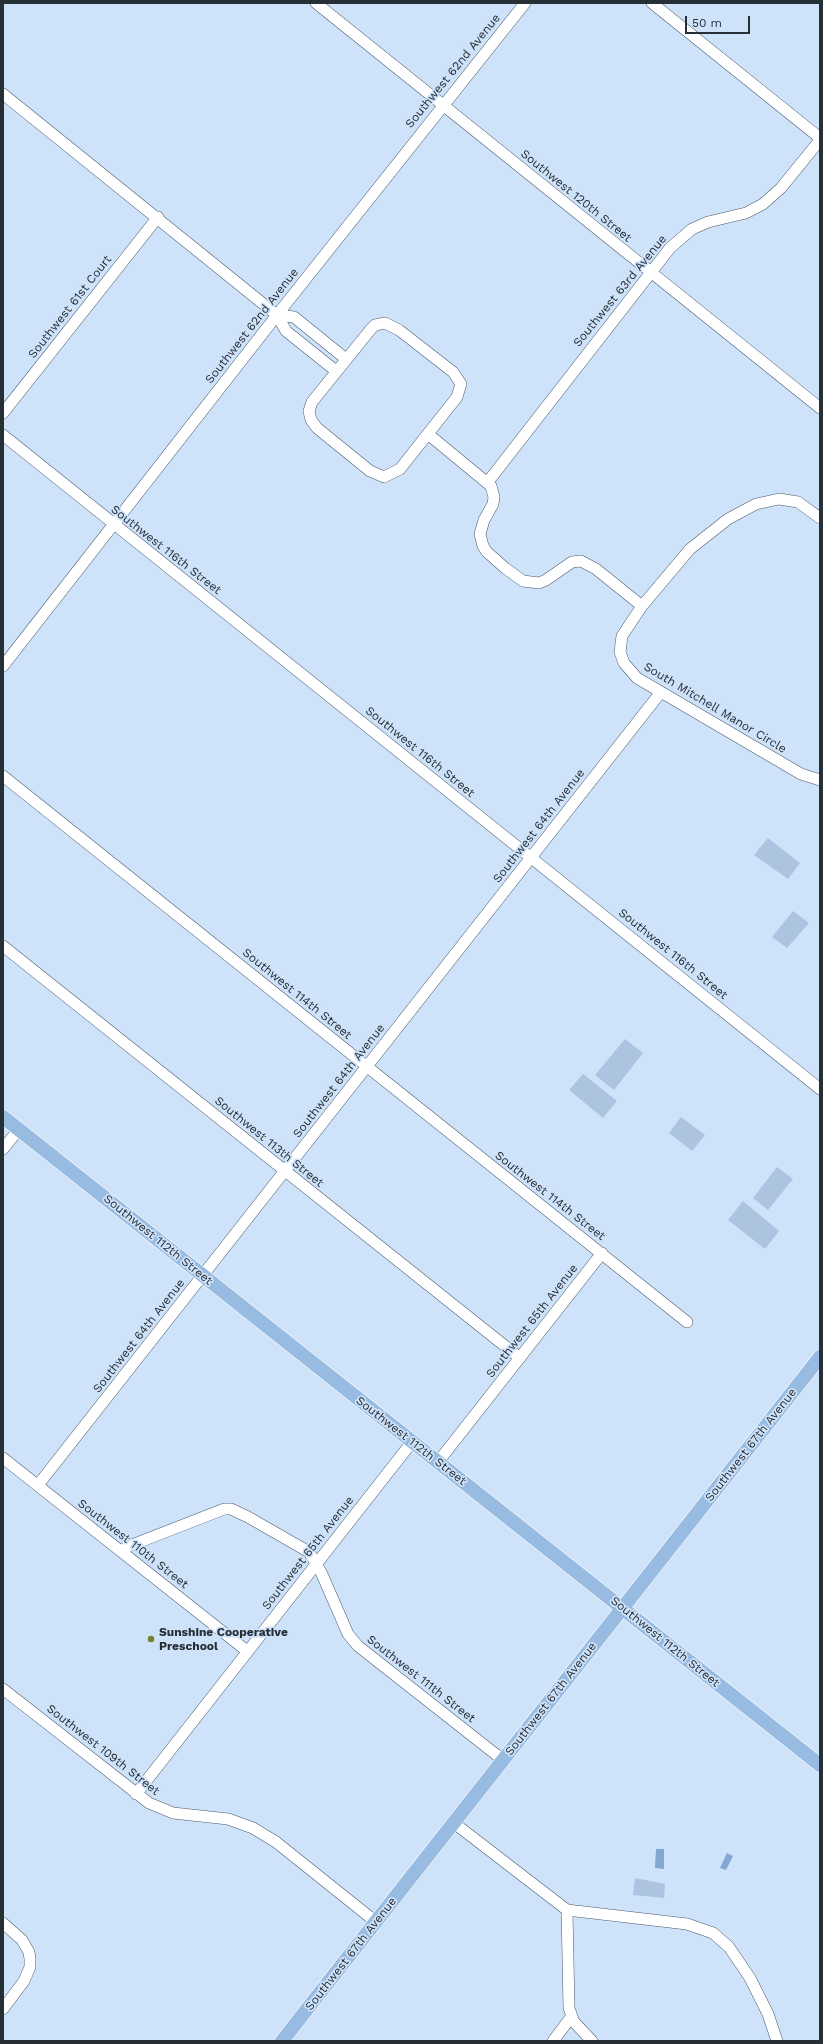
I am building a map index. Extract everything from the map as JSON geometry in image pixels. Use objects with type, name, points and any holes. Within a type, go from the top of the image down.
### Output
[{"type":"main road","name":"Southwest 112th Street","points":[[3,1117],[820,1765]]},
{"type":"main road","name":"Southwest 67th Avenue","points":[[282,2041],[820,1357]]},
{"type":"street","name":"Southwest 120th Street","points":[[316,3],[650,273],[820,408]]},
{"type":"street","name":"Southwest 62nd Avenue","points":[[3,666],[277,315],[525,3]]},
{"type":"street","points":[[652,3],[820,139]]},
{"type":"street","points":[[3,94],[158,217],[277,315],[286,331],[336,371]]},
{"type":"street","name":"Southwest 63rd Avenue","points":[[487,483],[670,248],[692,229],[708,222],[746,213],[770,199],[820,139]]},
{"type":"street","name":"Southwest 61st Court","points":[[3,413],[158,217]]},
{"type":"street","points":[[277,315],[294,317],[346,359]]},
{"type":"street","points":[[385,323],[399,330],[456,375],[461,384],[456,397],[400,469],[384,477],[370,471],[317,428],[309,416],[312,402],[346,359],[375,325],[385,323]]},
{"type":"street","points":[[428,434],[490,486],[494,497],[493,504],[481,528],[481,540],[488,552],[505,568],[523,581],[539,583],[546,580],[572,562],[581,561],[596,569],[642,606]]},
{"type":"street","name":"Southwest 116th Street","points":[[3,435],[113,525],[820,1089]]},
{"type":"street","name":"South Mitchell Manor Circle","points":[[820,518],[798,502],[789,500],[767,500],[756,504],[728,519],[690,549],[642,606],[622,636],[620,652],[630,671],[661,692],[801,774],[820,780]]},
{"type":"street","name":"Southwest 64th Avenue","points":[[38,1485],[661,692]]},
{"type":"street","name":"Southwest 114th Street","points":[[3,776],[687,1322]]},
{"type":"street","name":"Southwest 113th Street","points":[[3,946],[520,1358]]},
{"type":"street","points":[[3,1149],[19,1129]]},
{"type":"street","name":"Southwest 65th Avenue","points":[[438,1462],[602,1253]]},
{"type":"street","name":"Southwest 65th Avenue","points":[[136,1794],[412,1442]]},
{"type":"street","name":"Southwest 110th Street","points":[[3,1458],[247,1651]]},
{"type":"street","name":"Southwest 111th Street","points":[[121,1551],[129,1546],[217,1511],[231,1509],[248,1517],[309,1552],[316,1563],[344,1626],[353,1642],[504,1760]]},
{"type":"street","name":"Southwest 109th Street","points":[[3,1689],[136,1794],[158,1808],[167,1811],[237,1821],[257,1830],[272,1839],[376,1922]]},
{"type":"street","points":[[454,1823],[567,1910],[686,1924],[706,1930],[719,1937],[733,1952],[762,2001],[777,2041]]},
{"type":"street","points":[[567,1910],[568,2000],[571,2017],[592,2041]]},
{"type":"street","points":[[3,1922],[22,1940],[29,1952],[30,1959],[30,1967],[24,1981],[3,2009]]},
{"type":"street","points":[[553,2041],[571,2017]]},
{"type":"shaded area","points":[[768,838],[800,863],[788,879],[754,855]]},
{"type":"shaded area","points":[[793,911],[809,923],[787,948],[772,937]]},
{"type":"shaded area","points":[[625,1039],[643,1053],[614,1090],[595,1075]]},
{"type":"shaded area","points":[[583,1074],[617,1101],[603,1118],[569,1090]]},
{"type":"shaded area","points":[[681,1117],[705,1135],[692,1151],[669,1133]]},
{"type":"shaded area","points":[[777,1167],[793,1179],[768,1210],[753,1198]]},
{"type":"shaded area","points":[[743,1201],[779,1231],[765,1249],[728,1220]]},
{"type":"shaded area","points":[[656,1849],[664,1849],[664,1869],[655,1868]]},
{"type":"shaded area","points":[[727,1853],[733,1856],[726,1870],[720,1868]]},
{"type":"shaded area","points":[[635,1878],[665,1884],[664,1898],[633,1895]]},
{"type":"place","name":"Sunshine Cooperative Preschool","points":[[151,1639]]}]
